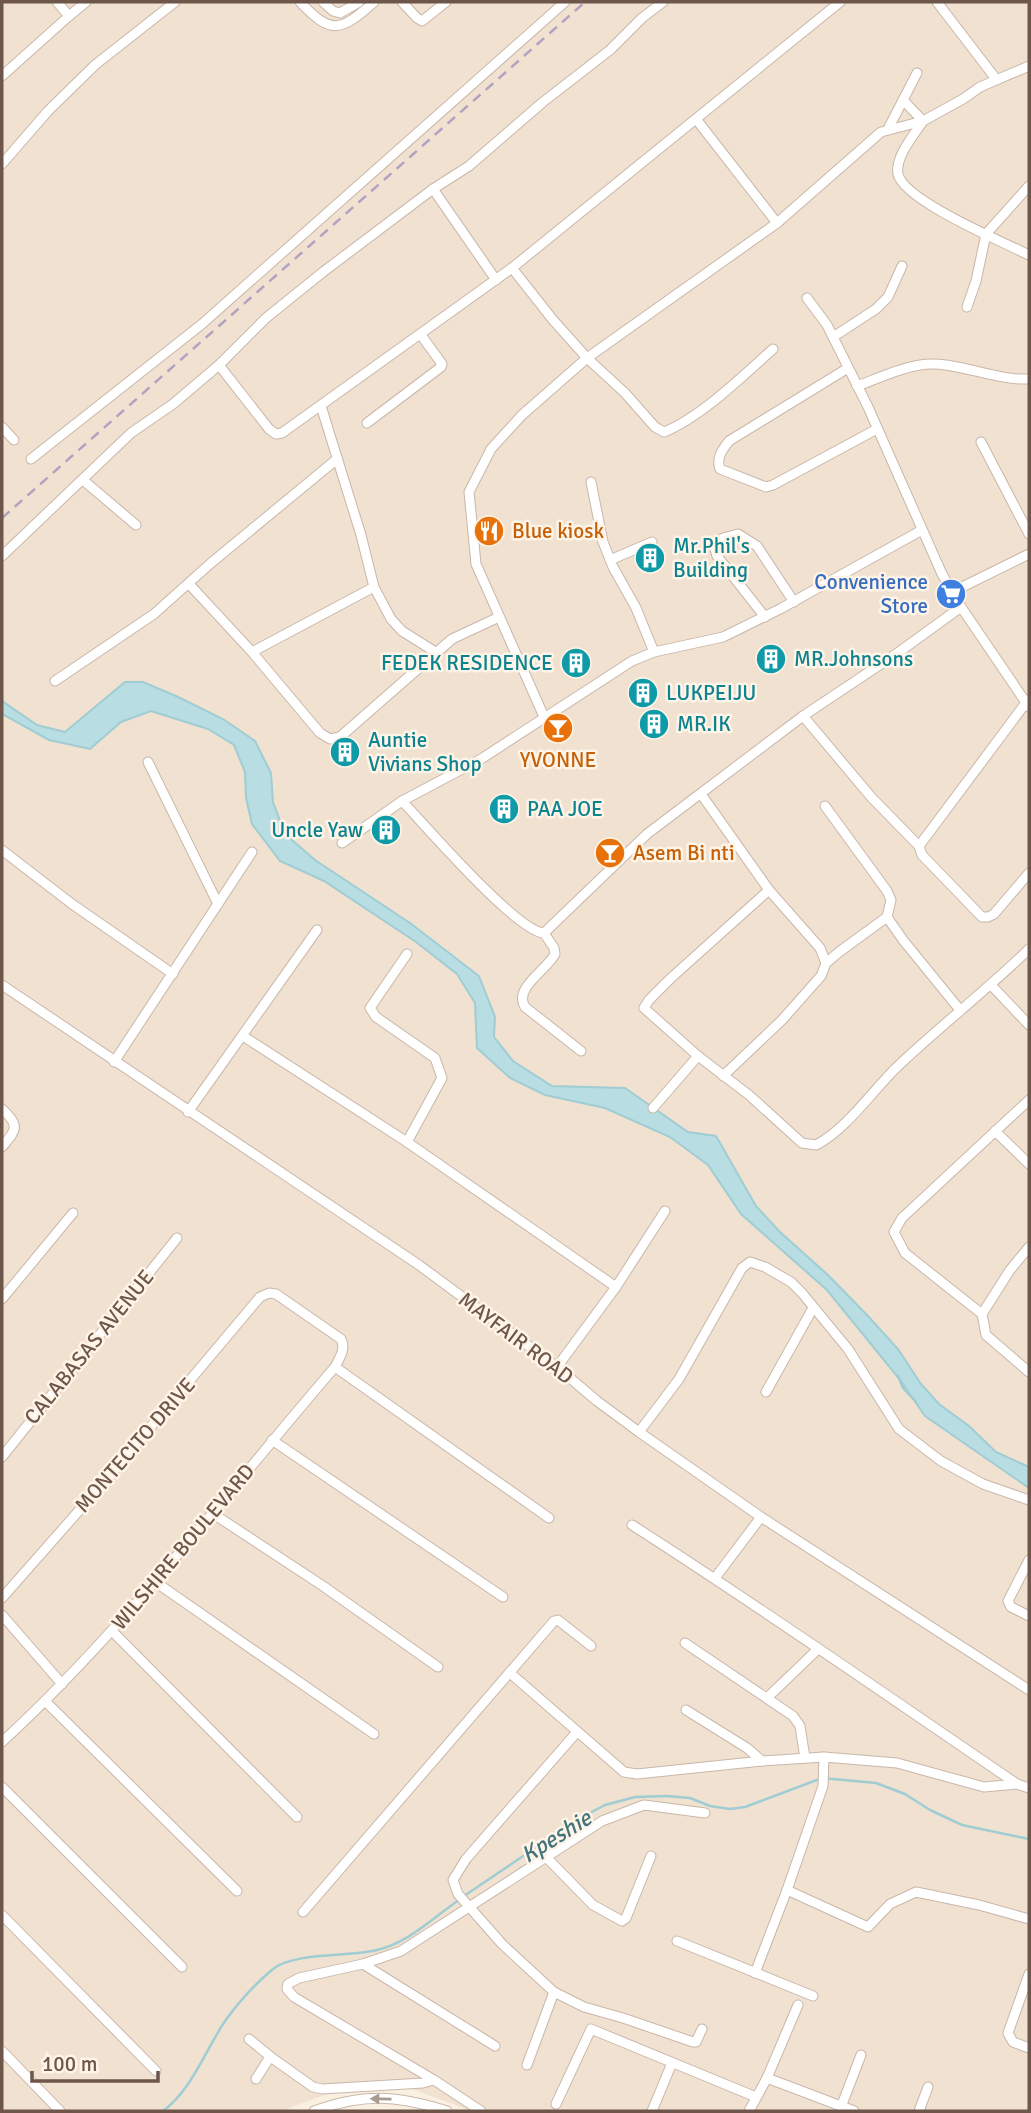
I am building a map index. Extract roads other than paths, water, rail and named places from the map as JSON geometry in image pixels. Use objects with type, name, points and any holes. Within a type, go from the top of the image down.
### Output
[{"type":"street","points":[[57,2],[69,16]]},
{"type":"street","points":[[2,76],[86,2]]},
{"type":"street","points":[[2,164],[48,111],[95,65],[175,2]]},
{"type":"street","points":[[300,2],[319,21],[332,26],[345,24],[374,2]]},
{"type":"street","points":[[323,2],[333,11],[340,13],[359,2]]},
{"type":"street","points":[[402,2],[422,21],[446,2]]},
{"type":"street","points":[[31,458],[202,324],[565,2]]},
{"type":"street","points":[[2,556],[131,433],[173,404],[219,365],[266,318],[433,189],[469,166],[542,102],[610,50],[642,18],[663,2]]},
{"type":"street","points":[[219,365],[269,429],[276,434],[282,433],[512,268],[840,2]]},
{"type":"street","points":[[937,2],[996,79]]},
{"type":"street","points":[[545,719],[475,564],[469,492],[491,449],[522,415],[587,358],[777,223],[881,132],[923,121],[996,79],[1029,66]]},
{"type":"street","points":[[888,129],[917,73]]},
{"type":"street","points":[[903,100],[923,121]]},
{"type":"street","points":[[696,119],[777,223]]},
{"type":"street","points":[[923,121],[899,160],[898,174],[913,195],[1029,255]]},
{"type":"street","points":[[967,307],[976,281],[986,234],[1029,186]]},
{"type":"street","points":[[433,189],[496,280]]},
{"type":"street","points":[[833,337],[876,309],[888,297],[902,266]]},
{"type":"street","points":[[512,268],[587,358],[625,393],[655,427],[664,432],[678,426],[736,382],[773,349]]},
{"type":"street","points":[[807,298],[833,337],[952,592],[1028,703],[919,846]]},
{"type":"street","points":[[367,423],[441,367],[442,364],[421,335]]},
{"type":"street","points":[[857,386],[920,365],[940,365],[1010,379],[1029,379]]},
{"type":"street","points":[[848,369],[729,442],[720,452],[720,470],[766,487],[877,429]]},
{"type":"street","points":[[321,406],[361,535],[374,587],[391,619],[402,631],[437,653]]},
{"type":"street","points":[[2,427],[13,440]]},
{"type":"street","points":[[981,442],[1029,533]]},
{"type":"street","points":[[55,681],[154,614],[337,459]]},
{"type":"street","points":[[83,480],[136,525]]},
{"type":"street","points":[[591,482],[603,542],[631,597],[654,652]]},
{"type":"street","points":[[342,843],[402,801],[481,760],[632,661],[654,652],[723,636],[794,602],[922,530]]},
{"type":"street","points":[[765,617],[717,556],[715,549],[723,538],[738,534],[757,547],[794,602]]},
{"type":"street","points":[[610,559],[652,542]]},
{"type":"street","points":[[952,592],[1029,554]]},
{"type":"street","points":[[189,584],[252,652],[320,733],[330,739],[340,737],[452,639],[499,617]]},
{"type":"street","points":[[252,652],[374,587]]},
{"type":"street","points":[[402,801],[504,907],[536,933],[544,933],[647,834],[803,716],[961,607]]},
{"type":"street","points":[[803,716],[872,798],[919,846],[922,855],[982,916],[994,914],[1029,873]]},
{"type":"street","points":[[148,762],[218,904]]},
{"type":"street","points":[[701,794],[769,890],[820,948],[826,963]]},
{"type":"street","points":[[723,1076],[782,1020],[821,976],[826,963],[887,917],[891,900],[887,891],[825,806]]},
{"type":"street","points":[[2,850],[72,904],[173,974]]},
{"type":"street","points":[[114,1062],[252,852]]},
{"type":"street","points":[[769,890],[671,978],[649,1000],[645,1009],[698,1056],[749,1095],[802,1143],[816,1145],[829,1136],[868,1100],[895,1068],[960,1010],[992,986],[1029,949]]},
{"type":"street","points":[[887,917],[902,940],[960,1010]]},
{"type":"street","points":[[188,1112],[317,930]]},
{"type":"street","points":[[544,933],[555,954],[522,992],[522,1001],[525,1007],[581,1051]]},
{"type":"street","points":[[820,948],[839,952]]},
{"type":"street","points":[[407,954],[370,1008],[376,1017],[435,1058],[440,1068],[442,1078],[407,1142]]},
{"type":"street","name":"MAYFAIR ROAD","points":[[2,985],[419,1265],[557,1367],[639,1432],[761,1517],[1029,1690]]},
{"type":"street","points":[[992,986],[1029,1025]]},
{"type":"street","points":[[243,1037],[407,1142],[616,1287]]},
{"type":"street","points":[[653,1108],[698,1056]]},
{"type":"street","points":[[1029,1100],[902,1218],[894,1232],[905,1253],[982,1314],[986,1335],[1029,1372]]},
{"type":"street","points":[[2,1110],[13,1121],[15,1132],[2,1147]]},
{"type":"street","points":[[995,1131],[1029,1164]]},
{"type":"street","points":[[557,1367],[616,1287],[665,1211]]},
{"type":"street","points":[[2,1299],[73,1213]]},
{"type":"street","name":"CALABASAS AVENUE","points":[[2,1457],[177,1238]]},
{"type":"street","points":[[982,1314],[1029,1247]]},
{"type":"street","points":[[639,1432],[679,1379],[742,1268],[750,1262],[791,1282],[802,1293],[848,1349],[899,1429],[941,1461],[983,1484],[1029,1500]]},
{"type":"street","name":"MONTECITO DRIVE","points":[[2,1598],[106,1480],[260,1297],[276,1293],[341,1339]]},
{"type":"street","points":[[766,1392],[813,1308]]},
{"type":"street","name":"WILSHIRE BOULEVARD","points":[[2,1742],[112,1631],[335,1367],[342,1352],[341,1339]]},
{"type":"street","points":[[335,1367],[549,1518]]},
{"type":"street","points":[[272,1440],[503,1597]]},
{"type":"street","points":[[212,1513],[323,1586],[438,1667]]},
{"type":"street","points":[[715,1578],[761,1517]]},
{"type":"street","points":[[632,1525],[715,1578],[1017,1784],[1029,1788]]},
{"type":"street","points":[[1029,1560],[1008,1601],[1012,1607],[1029,1616]]},
{"type":"street","points":[[153,1581],[374,1734]]},
{"type":"street","points":[[2,1615],[62,1684]]},
{"type":"street","points":[[303,1912],[554,1621],[558,1620],[566,1625],[591,1646]]},
{"type":"street","points":[[112,1631],[297,1817]]},
{"type":"street","points":[[685,1643],[798,1721],[805,1758]]},
{"type":"street","points":[[768,1698],[818,1649]]},
{"type":"street","points":[[510,1673],[624,1772],[637,1774],[824,1757],[897,1763],[984,1787],[1017,1784]]},
{"type":"street","points":[[45,1701],[237,1891]]},
{"type":"street","points":[[686,1710],[747,1748],[762,1761]]},
{"type":"street","points":[[577,1732],[466,1859],[453,1880],[458,1894],[502,1944],[554,1992],[573,2003],[693,2042],[696,2042],[702,2029]]},
{"type":"street","points":[[755,1973],[823,1786],[824,1757]]},
{"type":"street","points":[[2,1787],[182,1967]]},
{"type":"street","points":[[481,2111],[294,1997],[287,1989],[288,1984],[299,1978],[363,1964],[401,1951],[602,1821],[644,1805],[705,1813]]},
{"type":"street","points":[[547,1858],[593,1905],[622,1921],[626,1918],[651,1856]]},
{"type":"street","points":[[787,1890],[868,1927],[890,1904],[916,1892],[1029,1919]]},
{"type":"street","points":[[2,1915],[156,2071]]},
{"type":"street","points":[[677,1941],[813,1996]]},
{"type":"street","points":[[363,1964],[495,2046]]},
{"type":"street","points":[[1029,1974],[1008,2033],[1013,2042],[1029,2048]]},
{"type":"street","points":[[527,2065],[554,1992]]},
{"type":"street","points":[[749,2111],[767,2078],[798,2005]]},
{"type":"street","points":[[556,2104],[591,2029],[594,2010]]},
{"type":"street","points":[[591,2029],[756,2097]]},
{"type":"street","points":[[249,2039],[310,2086],[321,2089],[423,2083],[434,2080]]},
{"type":"street","points":[[2,2051],[60,2111]]},
{"type":"street","points":[[767,2078],[848,2109],[861,2055]]},
{"type":"street","points":[[256,2079],[272,2058]]},
{"type":"street","points":[[652,2111],[672,2063]]},
{"type":"street","points":[[919,2111],[928,2087]]},
{"type":"street","points":[[314,2111],[338,2103],[377,2097],[416,2101],[447,2111]]},
{"type":"water","points":[[125,682],[143,682],[176,696],[223,719],[255,741],[271,773],[273,802],[285,834],[315,860],[410,923],[479,976],[495,1017],[494,1037],[513,1061],[552,1086],[625,1088],[688,1132],[716,1136],[756,1206],[867,1315],[898,1349],[921,1384],[939,1404],[969,1426],[996,1452],[1029,1467],[1029,1488],[925,1416],[901,1381],[827,1290],[741,1214],[708,1165],[670,1137],[605,1108],[545,1095],[510,1078],[477,1048],[475,1003],[457,974],[416,942],[324,881],[280,861],[252,824],[246,798],[245,772],[234,745],[208,729],[151,711],[121,722],[90,749],[49,740],[2,714],[2,701],[37,725],[65,732]]},
{"type":"waterway","points":[[898,1376],[903,1388],[916,1402]]},
{"type":"waterway","name":"Kpeshie","points":[[464,1896],[578,1819],[605,1805],[635,1797],[667,1796],[690,1798],[710,1806],[730,1809],[745,1807],[822,1778],[876,1783],[905,1794],[930,1810],[962,1825],[1029,1839]]},
{"type":"waterway","name":"Kpeshie","points":[[163,2111],[182,2093],[223,2024],[273,1969],[294,1960],[366,1952],[389,1946],[410,1935],[459,1900]]},
{"type":"railway","points":[[2,518],[585,2]]},
{"type":"place","name":"Blue kiosk","points":[[489,531]]},
{"type":"place","name":"Mr.Phil's Building","points":[[650,558]]},
{"type":"place","name":"Convenience Store","points":[[951,594]]},
{"type":"place","name":"MR.Johnsons","points":[[771,659]]},
{"type":"place","name":"FEDEK RESIDENCE","points":[[576,663]]},
{"type":"place","name":"LUKPEIJU","points":[[643,693]]},
{"type":"place","name":"MR.IK","points":[[654,724]]},
{"type":"place","name":"YVONNE","points":[[558,728]]},
{"type":"place","name":"Auntie Vivians Shop","points":[[345,752]]},
{"type":"place","name":"PAA JOE","points":[[504,809]]},
{"type":"place","name":"Uncle Yaw","points":[[386,830]]},
{"type":"place","name":"Asem Bi nti","points":[[610,853]]}]
